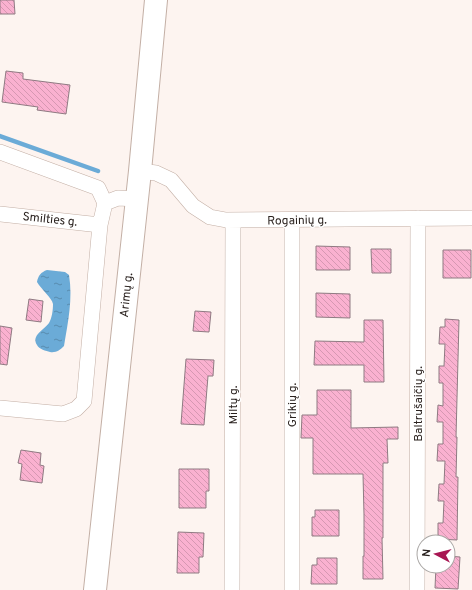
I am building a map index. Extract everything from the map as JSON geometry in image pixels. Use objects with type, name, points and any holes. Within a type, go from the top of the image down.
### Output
[{"type":"main road","name":"Arimų g.","points":[[95,590],[140,171],[156,0]]},
{"type":"street","points":[[0,152],[98,188],[105,203],[100,225],[84,401],[76,409],[63,414],[0,408]]},
{"type":"street","name":"Rogainių g.","points":[[140,171],[156,173],[171,180],[193,206],[210,217],[226,220],[472,218]]},
{"type":"street","points":[[105,203],[118,198],[136,199]]},
{"type":"street","name":"Smilties g.","points":[[0,214],[100,225]]},
{"type":"street","name":"Baltrušaičių g.","points":[[417,590],[418,218]]},
{"type":"street","name":"Miltų g.","points":[[232,590],[233,220]]},
{"type":"street","name":"Grikių g.","points":[[292,220],[292,590]]},
{"type":"water","points":[[47,270],[65,272],[69,275],[70,284],[70,310],[64,346],[54,352],[41,349],[36,341],[37,335],[49,323],[52,314],[53,304],[49,296],[37,282],[40,274]]},
{"type":"building","points":[[0,0],[14,0],[15,14],[0,14]]},
{"type":"building","points":[[6,71],[23,73],[23,79],[70,85],[66,114],[37,110],[38,107],[2,102]]},
{"type":"building","points":[[316,246],[350,247],[350,270],[316,270]]},
{"type":"building","points":[[371,249],[391,249],[391,273],[372,273]]},
{"type":"building","points":[[443,250],[471,250],[471,278],[443,278]]},
{"type":"building","points":[[316,293],[350,294],[350,318],[316,317]]},
{"type":"building","points":[[29,299],[43,301],[41,322],[26,320]]},
{"type":"building","points":[[195,311],[211,312],[209,332],[193,331]]},
{"type":"building","points":[[445,319],[459,320],[456,437],[456,477],[458,477],[457,540],[456,534],[438,534],[438,523],[443,523],[444,501],[438,501],[439,484],[444,484],[445,461],[437,461],[438,444],[443,444],[443,422],[437,422],[438,405],[443,406],[443,383],[439,383],[439,366],[444,366],[445,344],[439,344],[440,327],[445,327]]},
{"type":"building","points":[[364,320],[383,320],[384,382],[364,382],[364,365],[314,365],[315,341],[364,342]]},
{"type":"building","points":[[0,326],[12,328],[7,365],[0,364]]},
{"type":"building","points":[[186,359],[214,360],[213,376],[208,376],[204,425],[181,424]]},
{"type":"building","points":[[317,390],[351,390],[351,428],[398,427],[398,439],[387,439],[388,463],[383,463],[383,579],[363,579],[363,474],[313,474],[313,438],[301,438],[302,415],[317,415]]},
{"type":"building","points":[[21,450],[41,453],[40,465],[44,466],[42,483],[20,480],[22,464],[18,463]]},
{"type":"building","points":[[179,469],[209,469],[209,491],[206,491],[206,508],[179,508]]},
{"type":"building","points":[[315,510],[339,510],[339,536],[312,536],[312,517],[315,517]]},
{"type":"building","points":[[178,532],[204,533],[203,557],[199,557],[199,573],[177,573]]},
{"type":"building","points":[[456,557],[460,557],[458,589],[435,588],[436,574],[456,574]]},
{"type":"building","points":[[317,558],[337,558],[337,584],[311,584],[312,565],[317,565]]},
{"type":"waterway","points":[[0,136],[98,171]]}]
